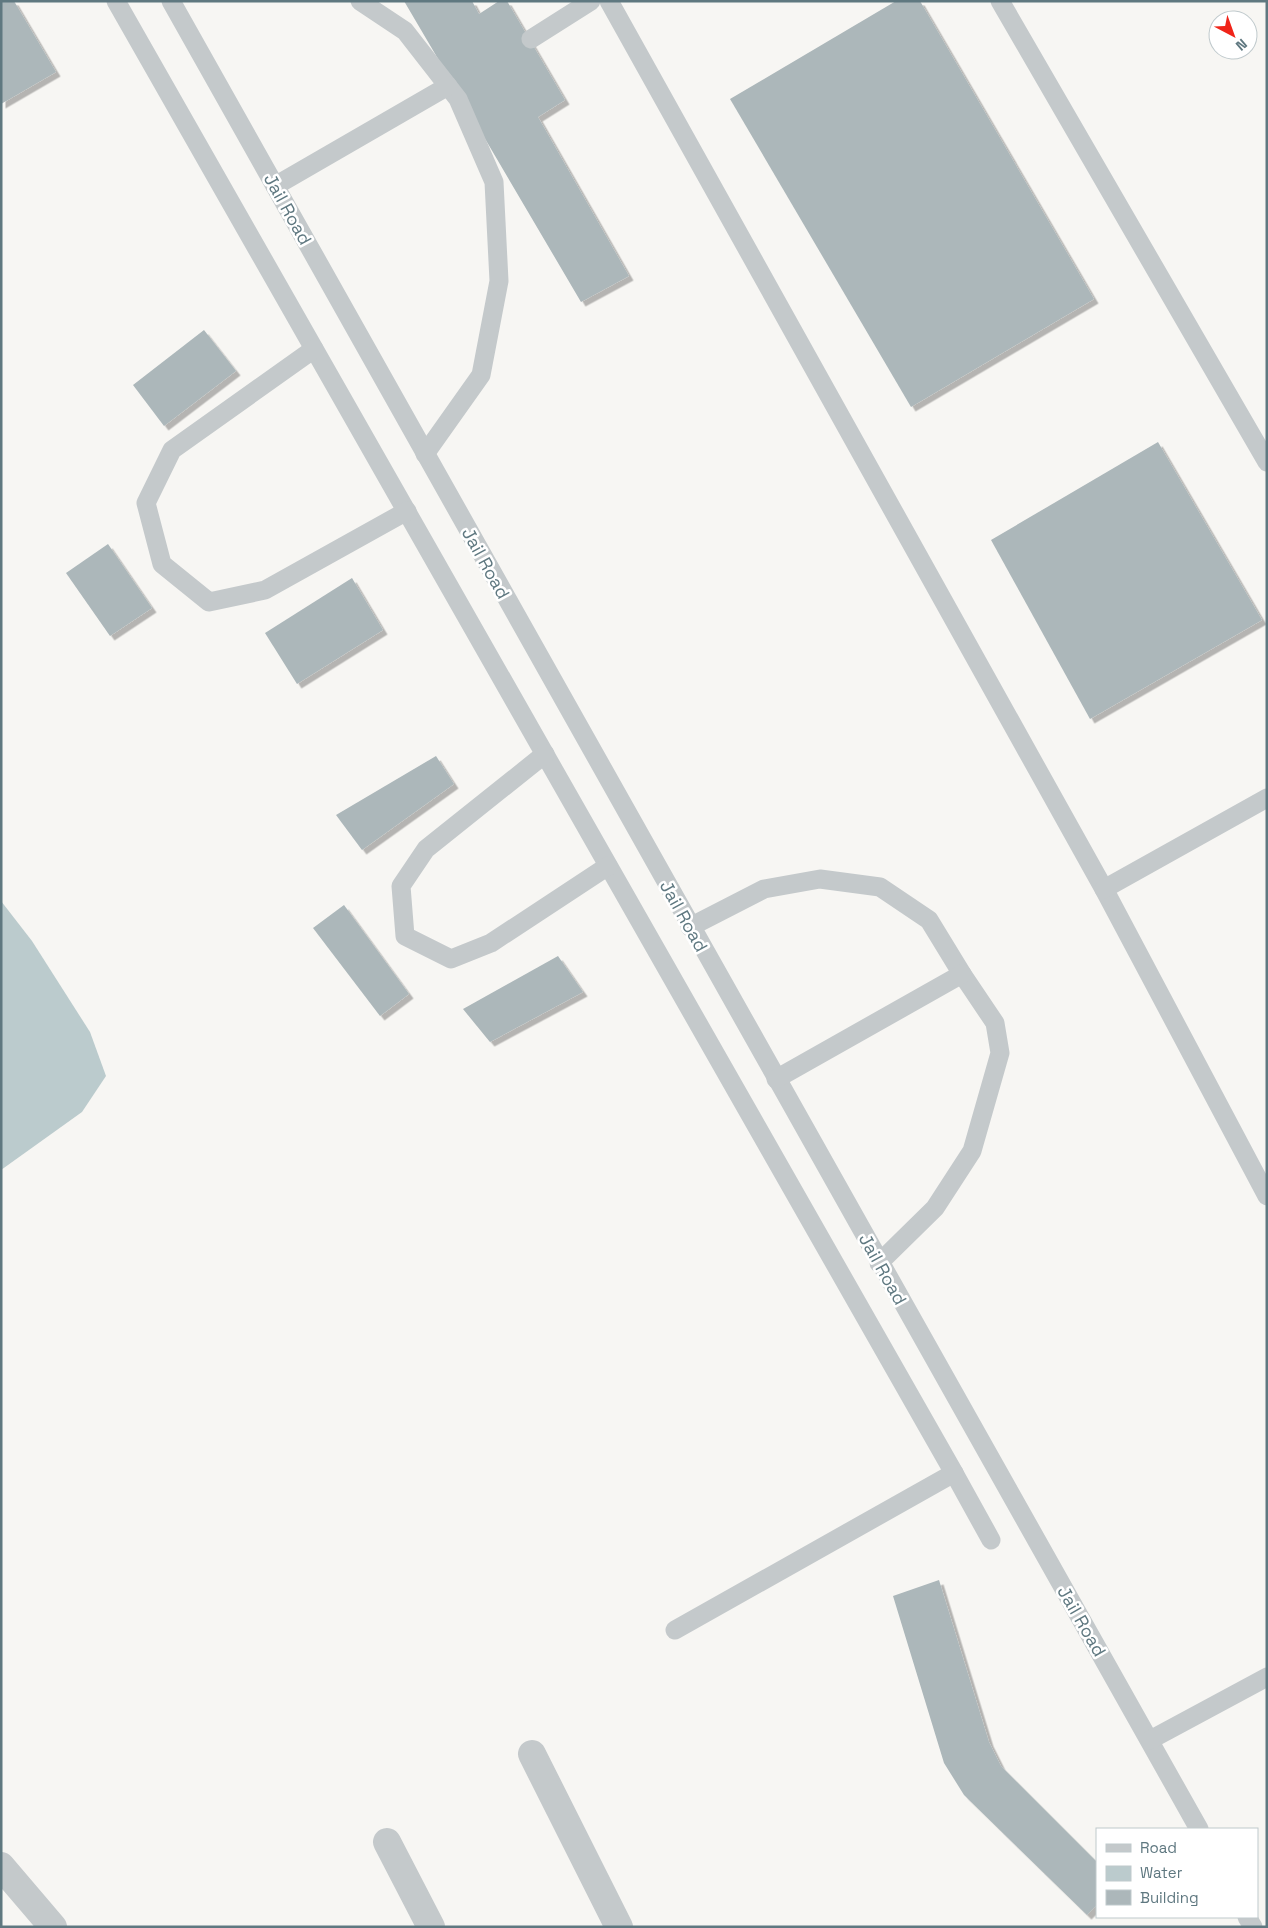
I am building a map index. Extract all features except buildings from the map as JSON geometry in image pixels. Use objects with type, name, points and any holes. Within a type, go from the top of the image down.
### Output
[{"type":"street","points":[[532,1754],[619,1927]]},
{"type":"street","points":[[387,1842],[431,1927]]},
{"type":"street","points":[[1,1866],[53,1927]]},
{"type":"lane","points":[[116,1],[991,1540]]},
{"type":"lane","name":"Jail Road","points":[[171,1],[690,927],[1198,1828]]},
{"type":"lane","points":[[360,1],[405,31],[458,99],[494,182],[499,281],[481,375],[425,454]]},
{"type":"lane","points":[[531,39],[590,1]]},
{"type":"lane","points":[[1000,1],[1267,462]]},
{"type":"lane","points":[[611,2],[1104,889],[1267,1196]]},
{"type":"lane","points":[[275,186],[448,86]]},
{"type":"lane","points":[[314,349],[172,450],[146,503],[162,564],[209,602],[265,590],[406,511]]},
{"type":"lane","points":[[545,754],[426,849],[401,886],[405,936],[451,959],[492,943],[608,866]]},
{"type":"lane","points":[[1104,889],[1267,798]]},
{"type":"lane","points":[[690,927],[764,889],[820,879],[880,887],[929,920],[995,1023],[1000,1052],[972,1151],[935,1208],[879,1262]]},
{"type":"lane","points":[[776,1079],[962,974]]},
{"type":"lane","points":[[675,1630],[954,1473]]},
{"type":"lane","points":[[1150,1740],[1267,1677]]},
{"type":"water","points":[[1,901],[32,941],[90,1032],[106,1076],[82,1112],[1,1170]]}]
